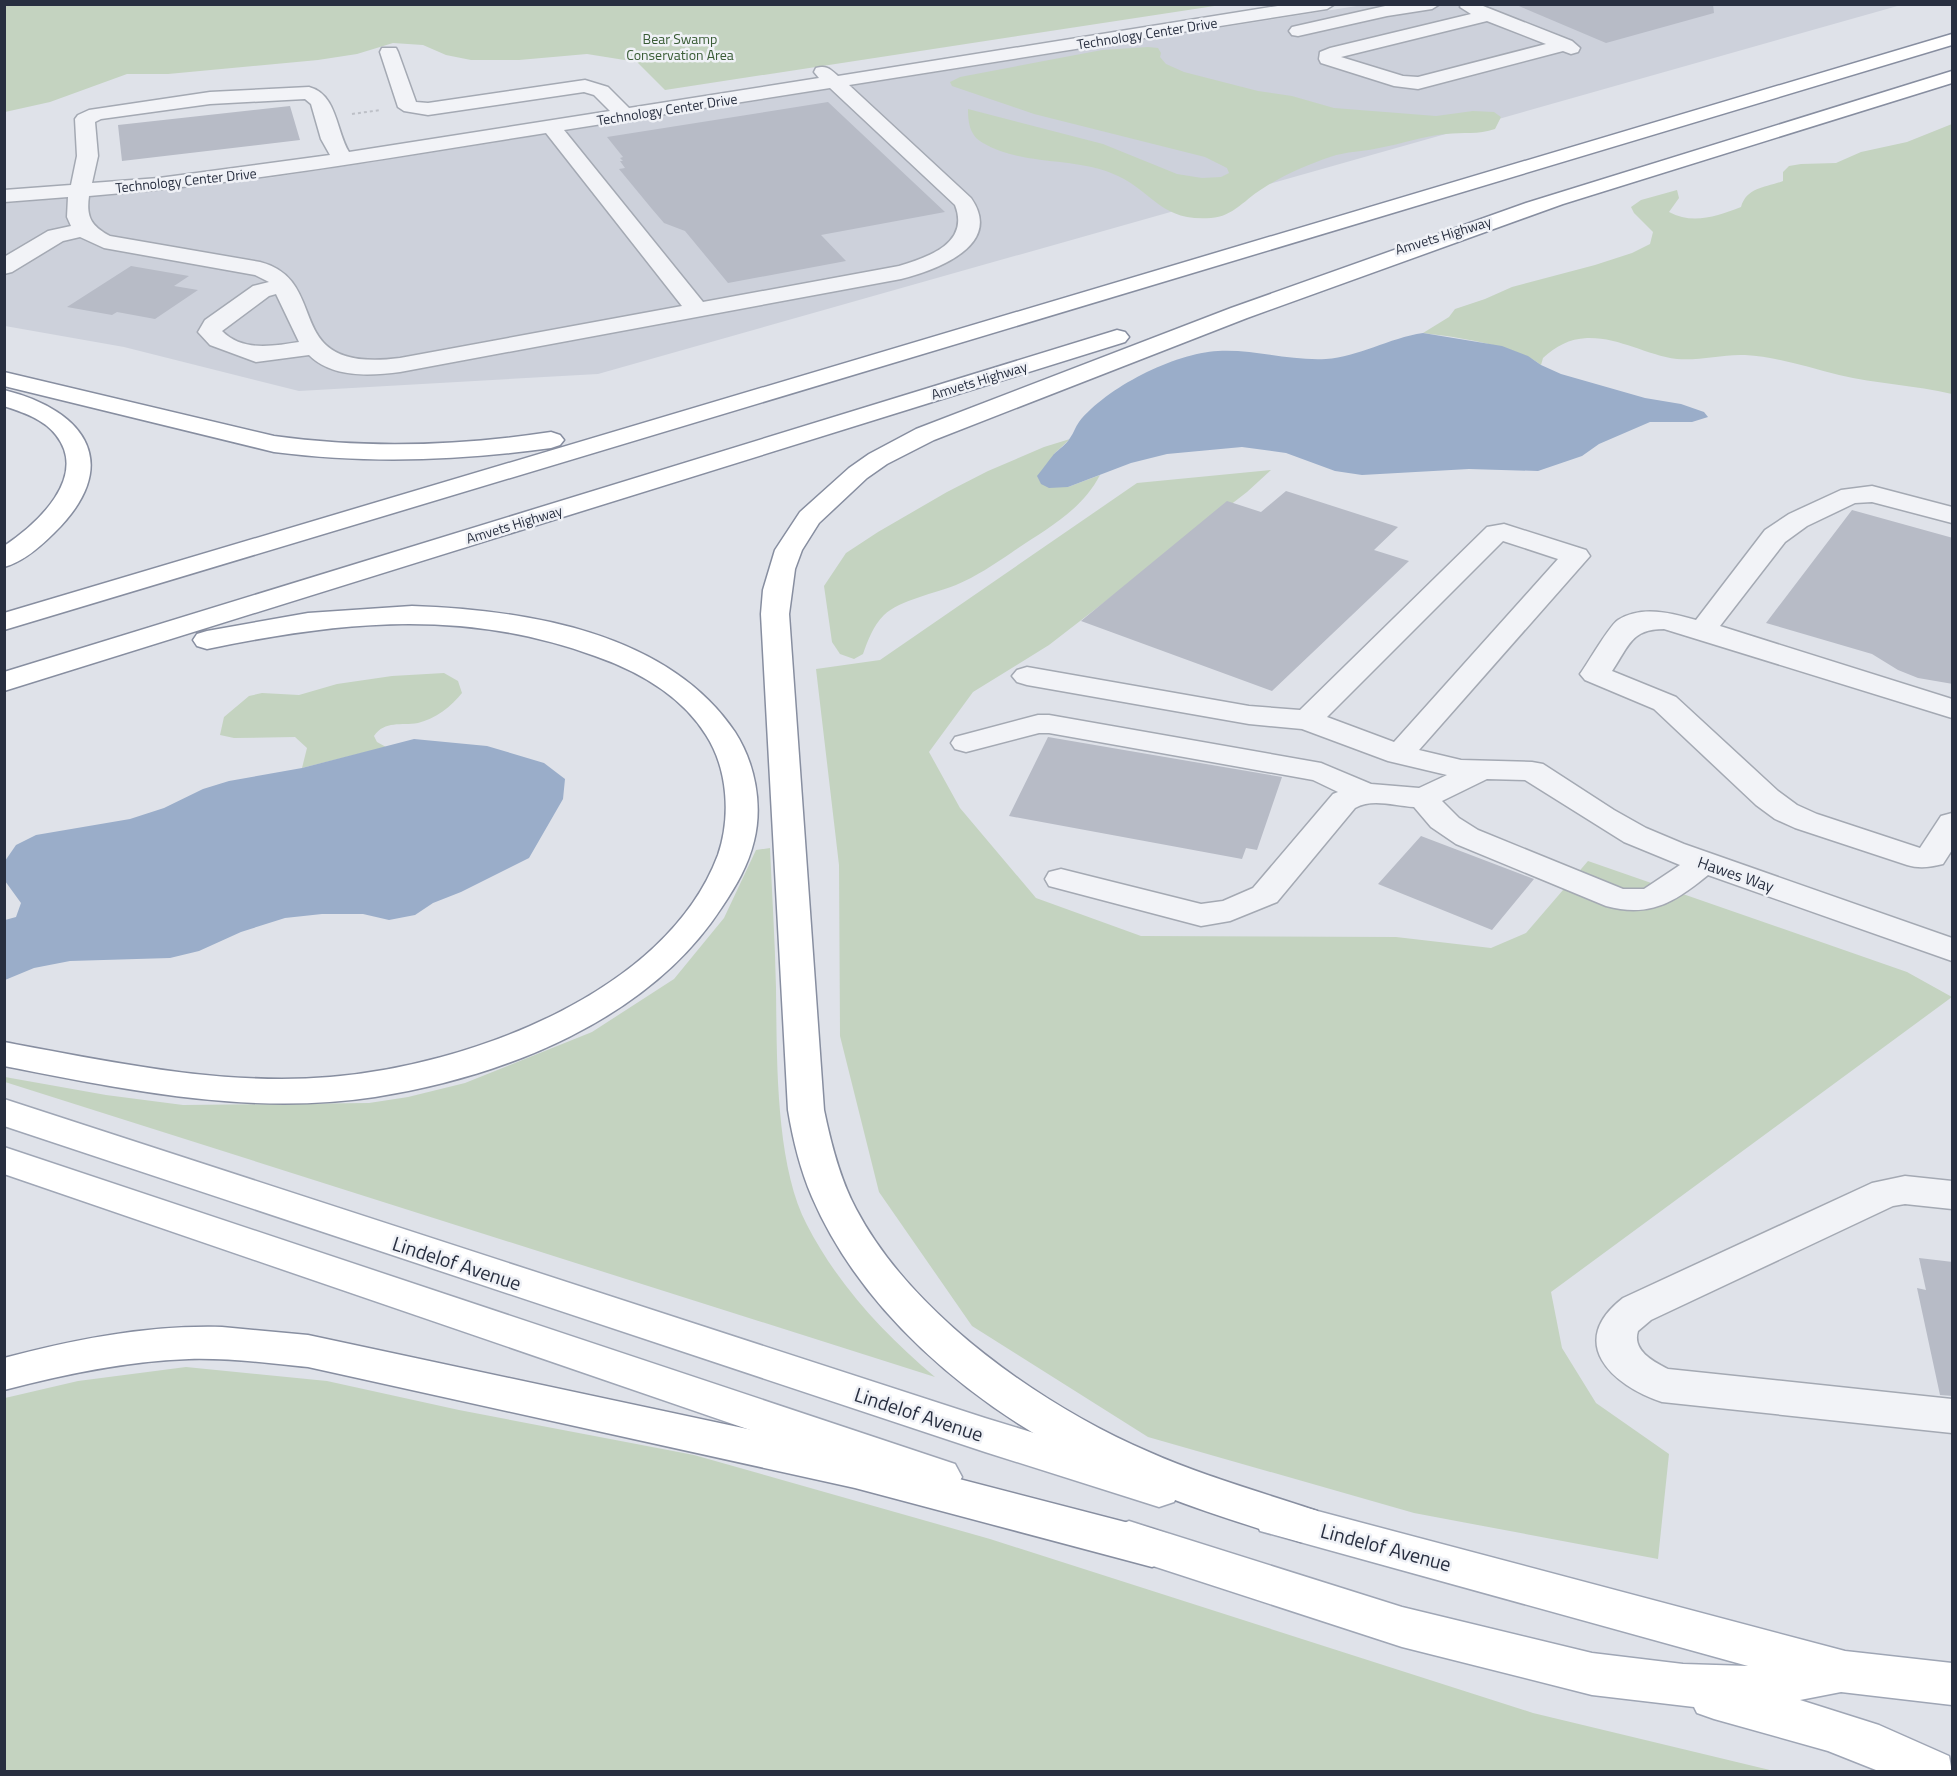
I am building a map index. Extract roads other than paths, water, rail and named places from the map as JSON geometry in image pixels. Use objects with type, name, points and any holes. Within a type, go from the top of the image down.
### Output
[{"type":"main road","points":[[4,622],[1953,39]]},
{"type":"main road","name":"Amvets Highway","points":[[4,682],[1953,77]]},
{"type":"main road","points":[[1300,1524],[1204,1492],[1133,1464],[1039,1414],[982,1375],[916,1316],[868,1260],[842,1220],[814,1151],[806,1110],[776,638],[776,587],[782,564],[805,522],[825,501],[860,472],[901,447],[1177,335],[1555,201]]},
{"type":"main road","points":[[4,379],[274,444],[354,453],[440,454],[499,448],[626,425],[882,359]]},
{"type":"main road","points":[[4,397],[44,412],[62,425],[78,448],[80,456],[79,474],[73,494],[61,513],[29,542],[4,559]]},
{"type":"main road","points":[[4,692],[189,644],[290,623],[404,615],[502,622],[549,630],[588,641],[640,663],[669,681],[705,713],[723,737],[736,764],[742,788],[741,830],[733,860],[708,908],[696,923],[648,970],[609,998],[566,1023],[487,1057],[375,1084],[319,1090],[261,1092],[176,1086],[4,1054]]},
{"type":"main road","name":"Lindelof Avenue","points":[[4,1112],[429,1254],[1151,1487],[1300,1524],[1845,1672],[1953,1684]]},
{"type":"main road","name":"Lindelof Avenue","points":[[4,1160],[1152,1548],[1402,1627],[1592,1674],[1683,1685],[1740,1688],[1845,1672]]},
{"type":"main road","points":[[4,1374],[72,1357],[172,1343],[237,1344],[308,1351],[855,1470],[1020,1511],[1152,1548]]},
{"type":"main road","points":[[1592,1674],[1771,1712],[1879,1747],[1932,1772]]},
{"type":"street","name":"Technology Center Drive","points":[[4,183],[80,185],[201,180],[340,154],[829,77],[1259,4]]},
{"type":"street","name":"Technology Center Drive","points":[[829,77],[1231,20],[1327,4]]},
{"type":"street","points":[[1279,34],[1432,4]]},
{"type":"street","points":[[1461,4],[1490,15],[1571,48],[1413,84],[1328,59],[1327,56],[1337,52],[1490,15]]},
{"type":"street","points":[[1231,20],[1259,33]]},
{"type":"street","points":[[389,52],[404,101],[417,109],[579,86],[598,89],[619,110]]},
{"type":"street","points":[[340,154],[330,136],[320,101],[313,94],[303,92],[179,102],[88,116],[85,122],[87,160],[76,211],[86,229],[104,241],[260,269],[273,274],[283,285],[314,346],[328,359],[344,364],[387,367],[911,270],[947,255],[963,239],[970,221],[964,202],[829,77]]},
{"type":"street","name":"Technology Center Drive","points":[[340,154],[551,127],[619,110]]},
{"type":"street","points":[[551,127],[698,310]]},
{"type":"street","name":"Technology Center Drive","points":[[4,196],[80,185]]},
{"type":"street","points":[[4,267],[56,236],[86,229]]},
{"type":"street","points":[[283,285],[261,291],[213,325],[210,332],[218,340],[256,355],[314,346]]},
{"type":"street","points":[[1703,630],[1775,536],[1798,520],[1850,496],[1872,494],[1953,515]]},
{"type":"street","points":[[1307,720],[1496,533],[1504,532],[1576,556],[1399,754]]},
{"type":"street","points":[[1953,709],[1703,630],[1664,620],[1649,620],[1627,627],[1595,674],[1665,704],[1767,798],[1786,812],[1806,821],[1926,859],[1932,856],[1953,823]]},
{"type":"street","points":[[1027,676],[1249,715],[1307,720],[1399,754],[1438,765],[1479,771]]},
{"type":"street","points":[[966,743],[1038,724],[1049,724],[1321,772],[1365,793]]},
{"type":"street","points":[[1061,879],[1201,915],[1230,910],[1265,895],[1344,801],[1352,795],[1365,793],[1423,797],[1479,771]]},
{"type":"street","name":"Hawes Way","points":[[1479,771],[1532,771],[1635,835],[1704,862],[1953,950]]},
{"type":"street","points":[[1423,797],[1431,812],[1453,830],[1617,899],[1635,902],[1651,900],[1704,862]]},
{"type":"street","points":[[1953,1195],[1905,1190],[1886,1193],[1637,1309],[1625,1317],[1617,1327],[1615,1340],[1620,1354],[1630,1367],[1644,1377],[1662,1385],[1953,1416]]},
{"type":"water","points":[[1423,333],[1502,346],[1528,356],[1561,374],[1645,398],[1681,404],[1704,412],[1708,417],[1692,422],[1650,422],[1599,444],[1582,456],[1538,471],[1469,469],[1362,475],[1335,471],[1286,453],[1242,447],[1167,454],[1131,463],[1068,487],[1049,488],[1041,484],[1037,476],[1091,409],[1123,385],[1162,365],[1201,353],[1218,351],[1312,359],[1338,358]]},
{"type":"water","points":[[414,739],[487,746],[544,763],[565,779],[563,799],[529,858],[461,892],[433,903],[415,915],[389,920],[363,914],[322,914],[285,918],[241,932],[199,951],[170,958],[70,961],[34,968],[5,980],[5,920],[16,917],[21,903],[5,881],[5,861],[16,845],[36,835],[130,819],[164,808],[203,789],[229,781],[302,768]]},
{"type":"park label","name":"Bear Swamp Conservation Area","points":[[680,46]]}]
